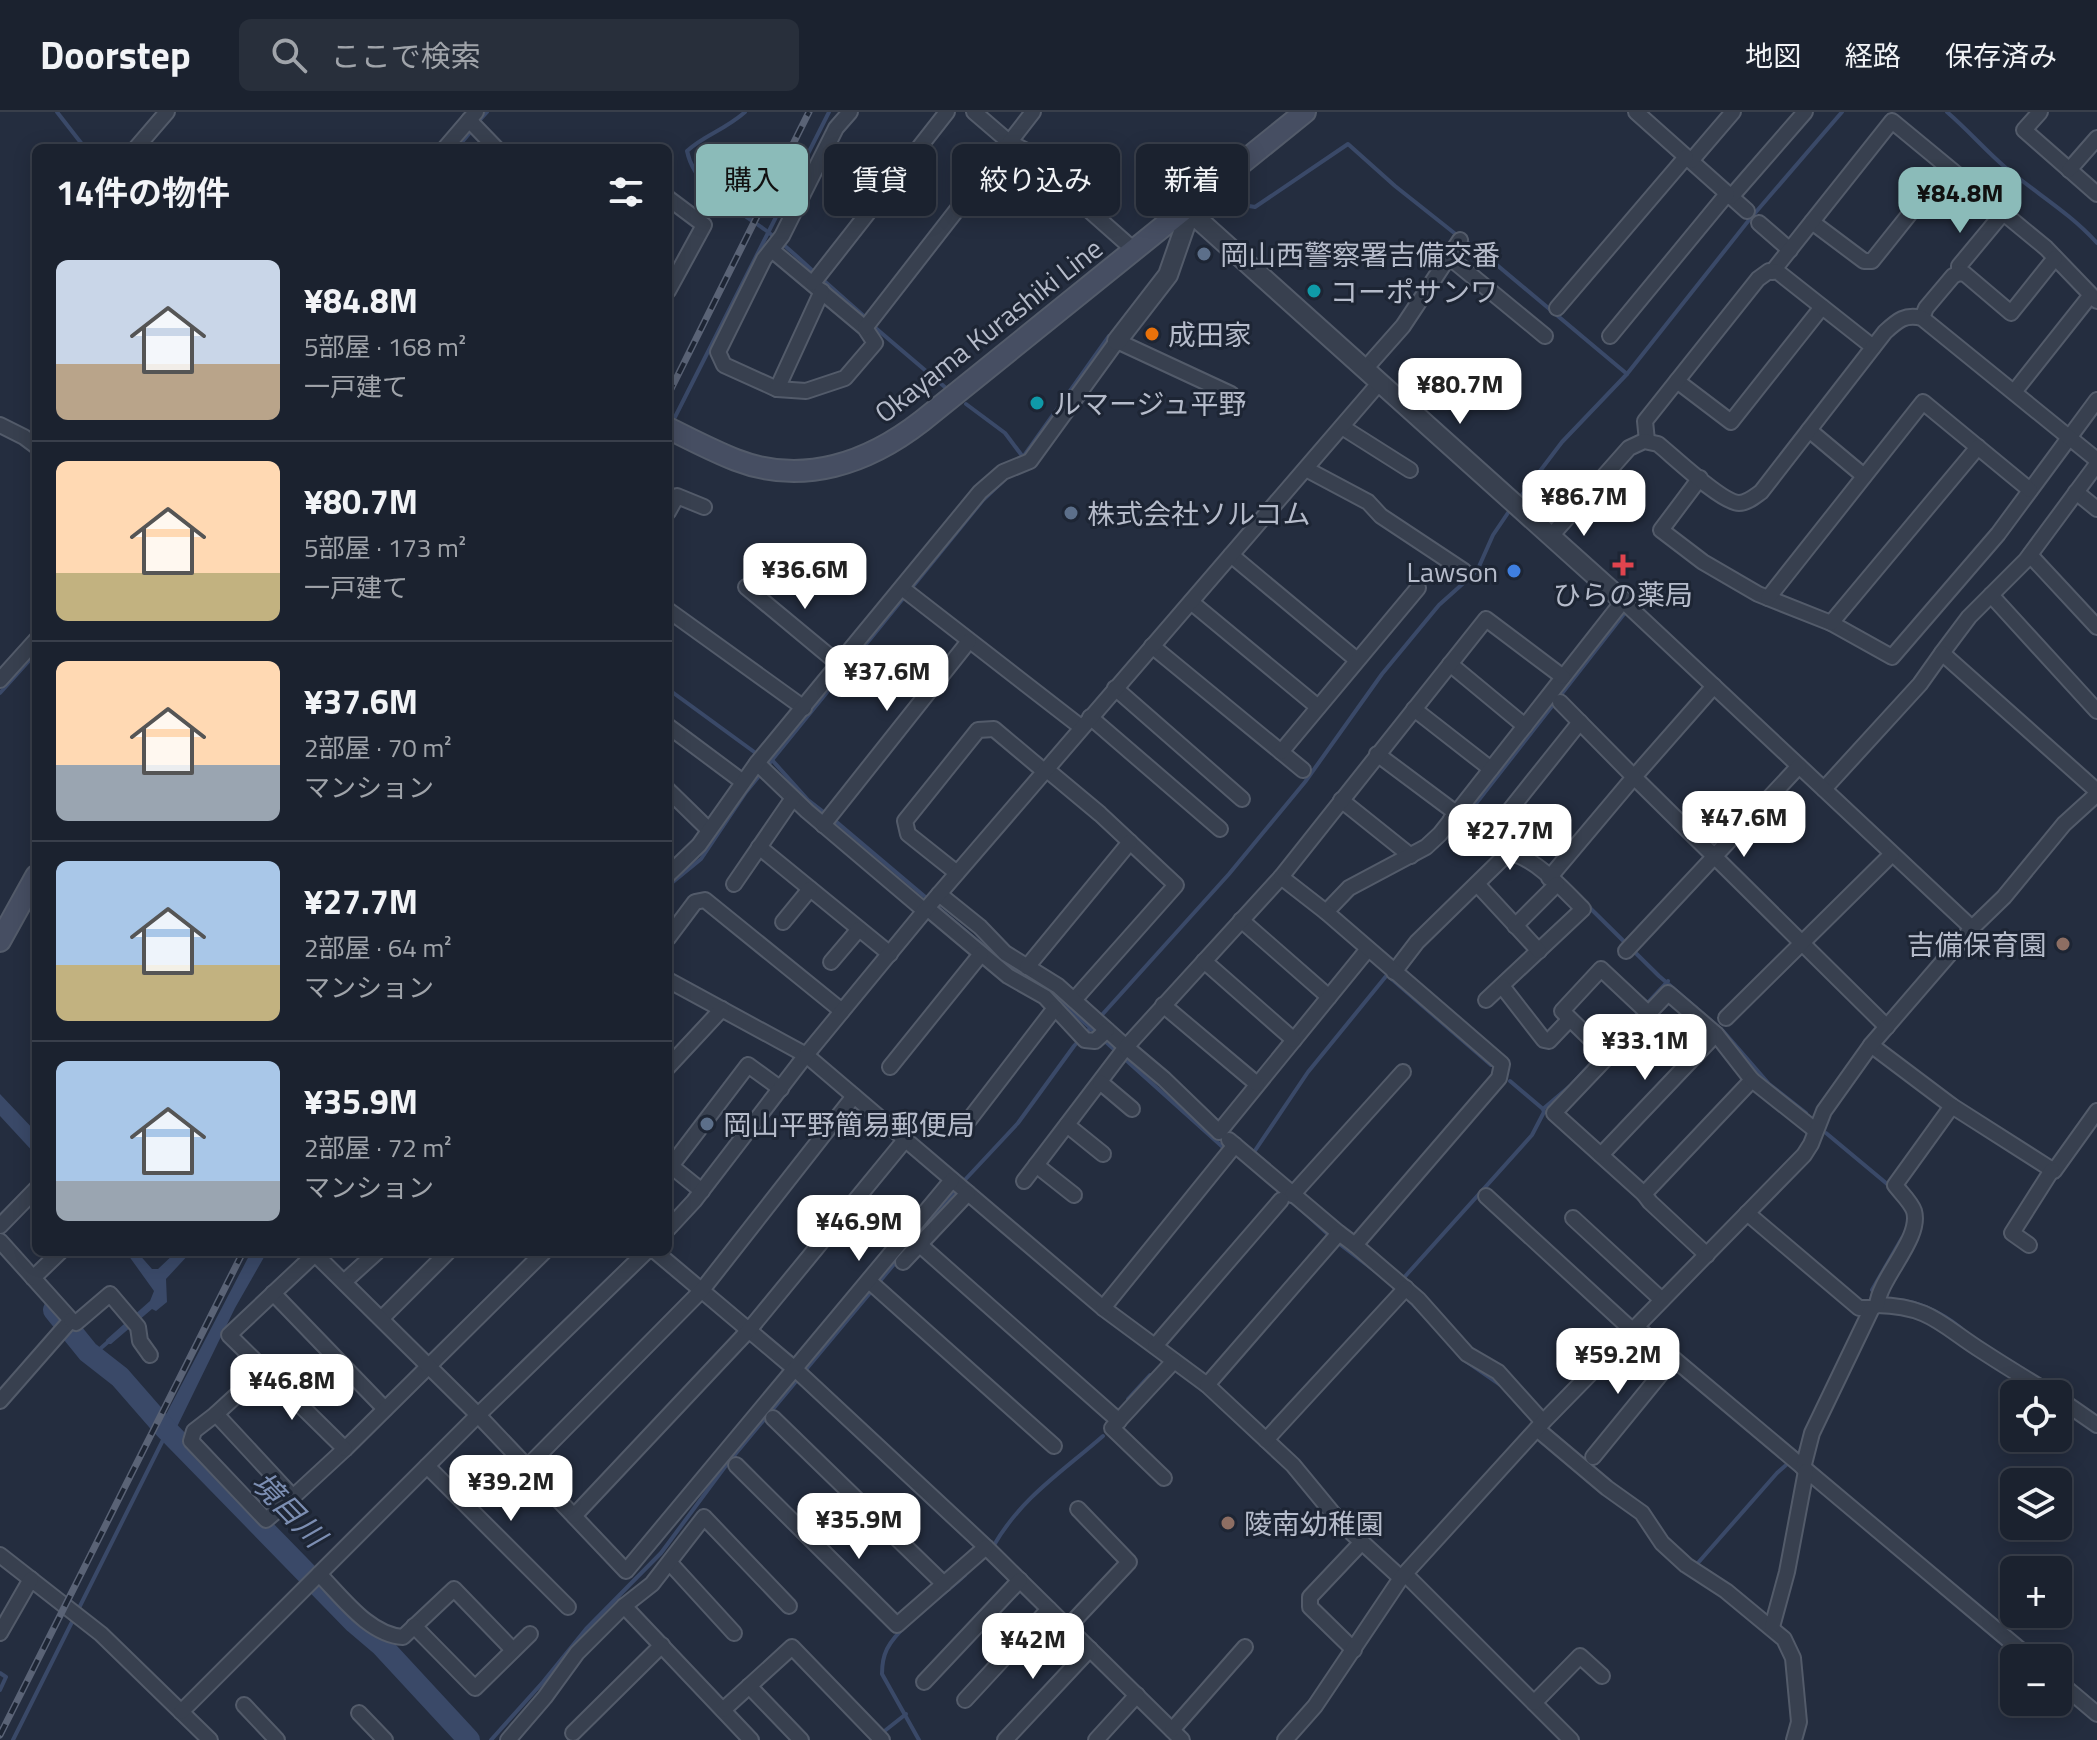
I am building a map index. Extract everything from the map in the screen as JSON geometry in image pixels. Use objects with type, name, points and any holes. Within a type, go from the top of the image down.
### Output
[{"type":"main road","name":"Okayama Kurashiki Line","points":[[1248,159],[1305,112]]},
{"type":"main road","name":"Okayama Kurashiki Line","points":[[672,430],[738,461],[772,469],[803,470],[834,466],[878,452],[922,421],[1179,216]]},
{"type":"main road","points":[[0,941],[32,883]]},
{"type":"street","points":[[139,144],[167,112]]},
{"type":"street","points":[[777,244],[868,323],[875,343],[845,378],[806,391],[777,389],[724,365],[718,352],[764,259],[777,244],[836,128],[850,112]]},
{"type":"street","points":[[777,389],[818,281],[947,112]]},
{"type":"street","points":[[974,112],[1009,142],[1034,155],[1064,188],[1134,250]]},
{"type":"street","points":[[868,323],[1033,112]]},
{"type":"street","points":[[1636,112],[1747,211]]},
{"type":"street","points":[[1557,308],[1733,112]]},
{"type":"street","points":[[1610,336],[1805,112]]},
{"type":"street","points":[[2040,112],[2024,130],[2097,194]]},
{"type":"street","points":[[449,144],[474,121],[493,144]]},
{"type":"street","points":[[1772,272],[1892,121],[2055,258],[2094,299],[2014,392]]},
{"type":"street","points":[[2069,170],[2097,138]]},
{"type":"street","points":[[1812,222],[1864,261],[1872,261],[1947,167]]},
{"type":"street","points":[[672,201],[704,225],[672,274]]},
{"type":"street","points":[[1959,273],[1959,266],[2003,213]]},
{"type":"street","points":[[672,867],[699,845],[743,782],[906,591],[980,492],[995,478],[1030,461],[1168,275],[1185,216]]},
{"type":"street","points":[[1194,216],[1623,601],[1972,928]]},
{"type":"street","points":[[1759,223],[1790,250]]},
{"type":"street","points":[[1365,369],[1403,326],[1460,240]]},
{"type":"street","points":[[1449,257],[1545,336]]},
{"type":"street","points":[[1922,318],[1926,308],[1959,273],[1965,274],[2011,313],[2055,258]]},
{"type":"street","points":[[1647,441],[1645,421],[1758,279],[1769,271],[1778,272],[1873,347]]},
{"type":"street","points":[[1677,381],[1731,422],[1822,307]]},
{"type":"street","points":[[1551,536],[1629,448],[1647,441],[1658,444],[1724,498],[1738,503],[1748,501],[1761,492],[1873,347],[1897,321],[1909,315],[1922,318],[2097,462],[2030,555],[1969,617],[1920,684],[1824,789]]},
{"type":"street","points":[[1117,341],[1231,394]]},
{"type":"street","points":[[672,1225],[702,1191],[806,1055],[957,873],[1380,382]]},
{"type":"street","points":[[1700,478],[1661,530],[1703,562],[1768,598],[1831,623],[1892,657],[1998,534],[2097,400]]},
{"type":"street","points":[[1768,598],[1923,402],[2030,490]]},
{"type":"street","points":[[0,425],[32,443]]},
{"type":"street","points":[[1342,427],[1410,470]]},
{"type":"street","points":[[1809,430],[1864,476]]},
{"type":"street","points":[[1831,623],[1978,447]]},
{"type":"street","points":[[1306,469],[1368,502],[1381,516],[1464,571]]},
{"type":"street","points":[[2076,492],[2097,509]]},
{"type":"street","points":[[672,505],[677,496],[704,507]]},
{"type":"street","points":[[1231,555],[1357,660]]},
{"type":"street","points":[[2030,555],[2097,627]]},
{"type":"street","points":[[746,587],[840,665]]},
{"type":"street","points":[[1281,752],[1418,588]]},
{"type":"street","points":[[906,591],[969,641],[1085,722],[1220,829]]},
{"type":"street","points":[[1991,595],[2097,711]]},
{"type":"street","points":[[1326,912],[1349,888],[1426,847],[1454,816],[1623,601]]},
{"type":"street","points":[[1191,602],[1318,707]]},
{"type":"street","points":[[672,613],[804,708]]},
{"type":"street","points":[[1024,1181],[1121,1053],[1281,877],[1486,619],[1563,677]]},
{"type":"street","points":[[828,819],[969,641]]},
{"type":"street","points":[[0,680],[32,644]]},
{"type":"street","points":[[1152,646],[1303,770]]},
{"type":"street","points":[[1285,1740],[1315,1706],[1403,1576],[1540,1426],[1804,1155],[1824,1111],[1871,1045],[1972,928],[2004,897],[2064,824],[2097,792],[1942,653]]},
{"type":"street","points":[[1450,664],[1525,726]]},
{"type":"street","points":[[1515,926],[1634,777],[1714,686]]},
{"type":"street","points":[[1115,688],[1242,799]]},
{"type":"street","points":[[1560,702],[1887,1027]]},
{"type":"street","points":[[1414,709],[1491,769]]},
{"type":"street","points":[[1490,836],[1580,722]]},
{"type":"street","points":[[672,729],[743,782]]},
{"type":"street","points":[[957,873],[908,834],[905,821],[978,730],[994,729],[1130,842],[1176,885],[1074,1000]]},
{"type":"street","points":[[1377,754],[1454,816],[1490,836],[1508,853]]},
{"type":"street","points":[[763,762],[793,798],[828,819],[931,904],[1008,976],[1045,997],[1055,1008],[1095,1031],[1121,1053],[1164,1079],[1286,1197],[1335,1237],[1355,1245],[1402,1287],[1467,1354],[1498,1372],[1540,1426],[1607,1488],[1642,1513],[1662,1543],[1686,1565],[1773,1624],[1790,1648],[1793,1658],[1799,1722],[1794,1740]]},
{"type":"street","points":[[1628,949],[1799,766]]},
{"type":"street","points":[[672,794],[709,830]]},
{"type":"street","points":[[734,884],[793,798]]},
{"type":"street","points":[[1341,800],[1411,856]]},
{"type":"street","points":[[1027,967],[1130,842]]},
{"type":"street","points":[[759,847],[890,954]]},
{"type":"street","points":[[1394,972],[1417,942],[1512,852],[1529,861],[1583,909],[1486,1000]]},
{"type":"street","points":[[1726,1018],[1892,854]]},
{"type":"street","points":[[1281,877],[1502,1064],[1499,1078],[1355,1245]]},
{"type":"street","points":[[1477,884],[1539,951]]},
{"type":"street","points":[[783,922],[810,889]]},
{"type":"street","points":[[672,933],[695,902],[705,900],[842,1011]]},
{"type":"street","points":[[931,904],[980,927],[1005,953],[1058,986],[1074,1000],[1095,1031]]},
{"type":"street","points":[[1241,920],[1329,997]]},
{"type":"street","points":[[831,962],[859,929]]},
{"type":"street","points":[[1219,1132],[1368,949]]},
{"type":"street","points":[[890,1067],[981,954]]},
{"type":"street","points":[[1204,961],[1294,1040]]},
{"type":"street","points":[[1605,1053],[1562,1011],[1601,969],[1645,1010]]},
{"type":"street","points":[[672,982],[806,1055],[1103,1308],[1207,1385],[1293,1465],[1340,1522],[1403,1576],[1534,1703],[1566,1739]]},
{"type":"street","points":[[1502,986],[1544,1040],[1549,1041],[1569,1020]]},
{"type":"street","points":[[1707,1255],[1554,1113],[1605,1053],[1645,1010],[1668,993],[1716,1034],[1752,1080],[1815,1130]]},
{"type":"street","points":[[1163,1005],[1257,1084]]},
{"type":"street","points":[[969,1120],[1055,1008]]},
{"type":"street","points":[[672,1063],[722,1009]]},
{"type":"street","points":[[1601,1155],[1716,1034]]},
{"type":"street","points":[[1871,1045],[1952,1106],[2052,1170]]},
{"type":"street","points":[[672,1165],[748,1065],[781,1089]]},
{"type":"street","points":[[1155,1346],[1286,1197],[1403,1072]]},
{"type":"street","points":[[1644,1194],[1752,1080]]},
{"type":"street","points":[[1100,1082],[1132,1109]]},
{"type":"street","points":[[527,1467],[702,1290],[854,1096]]},
{"type":"street","points":[[1773,1624],[1787,1572],[1798,1464],[1914,1222],[1914,1210],[1895,1185],[1952,1106]]},
{"type":"street","points":[[2029,1245],[2012,1233],[2052,1170],[2097,1111]]},
{"type":"street","points":[[1067,1125],[1103,1154]]},
{"type":"street","points":[[574,1516],[749,1330],[905,1140]]},
{"type":"street","points":[[1103,1308],[1238,1153]]},
{"type":"street","points":[[1036,1165],[1074,1195]]},
{"type":"street","points":[[672,1167],[702,1191]]},
{"type":"street","points":[[903,1262],[920,1245],[960,1187]]},
{"type":"street","points":[[317,1256],[478,1415],[626,1571],[766,1402],[800,1374],[960,1187]]},
{"type":"street","points":[[0,1226],[32,1193]]},
{"type":"street","points":[[1486,1196],[1634,1329],[2013,1644]]},
{"type":"street","points":[[1747,1213],[1873,1304],[1910,1308],[1930,1315],[2029,1380]]},
{"type":"street","points":[[1573,1218],[1662,1300]]},
{"type":"street","points":[[1207,1385],[1335,1237]]},
{"type":"street","points":[[0,1241],[33,1278],[67,1324]]},
{"type":"street","points":[[920,1245],[1119,1421]]},
{"type":"street","points":[[33,1278],[56,1256]]},
{"type":"street","points":[[313,1256],[229,1335],[345,1449]]},
{"type":"street","points":[[345,1281],[373,1256]]},
{"type":"street","points":[[382,1318],[444,1256]]},
{"type":"street","points":[[265,1369],[194,1431],[191,1441],[266,1520],[345,1449],[540,1256]]},
{"type":"street","points":[[181,1712],[642,1256]]},
{"type":"street","points":[[661,1256],[800,1374],[986,1547],[1177,1735],[1245,1647]]},
{"type":"street","points":[[873,1285],[1054,1446]]},
{"type":"street","points":[[1266,1440],[1402,1287]]},
{"type":"street","points":[[273,1293],[385,1409]]},
{"type":"street","points":[[0,1401],[67,1324],[76,1323],[110,1294],[132,1320],[140,1341],[150,1355]]},
{"type":"street","points":[[1593,1457],[1673,1359]]},
{"type":"street","points":[[1164,1478],[1112,1428],[1174,1361]]},
{"type":"street","points":[[2072,1408],[2097,1425]]},
{"type":"street","points":[[216,1414],[293,1497]]},
{"type":"street","points":[[773,1418],[944,1584]]},
{"type":"street","points":[[736,1465],[897,1625],[986,1547]]},
{"type":"street","points":[[427,1466],[568,1607]]},
{"type":"street","points":[[1068,1627],[1129,1562],[1078,1509]]},
{"type":"street","points":[[508,1740],[577,1653],[624,1606],[652,1584],[704,1517],[789,1606]]},
{"type":"street","points":[[1354,1650],[1310,1607],[1310,1597],[1362,1542]]},
{"type":"street","points":[[1,1559],[77,1615],[133,1664],[210,1740]]},
{"type":"street","points":[[670,1563],[734,1633]]},
{"type":"street","points":[[0,1633],[31,1579]]},
{"type":"street","points":[[315,1579],[368,1622],[390,1636],[403,1637],[454,1589],[513,1650]]},
{"type":"street","points":[[924,1682],[1020,1580]]},
{"type":"street","points":[[624,1606],[751,1740]]},
{"type":"street","points":[[965,1700],[1049,1609]]},
{"type":"street","points":[[414,1626],[475,1688],[530,1634]]},
{"type":"street","points":[[573,1733],[662,1645]]},
{"type":"street","points":[[723,1710],[792,1647],[880,1738]]},
{"type":"street","points":[[1005,1740],[1090,1649]]},
{"type":"street","points":[[1534,1703],[1580,1656],[1602,1676]]},
{"type":"street","points":[[749,1686],[801,1740]]},
{"type":"street","points":[[2072,1693],[2097,1714]]},
{"type":"street","points":[[1096,1740],[1137,1695]]},
{"type":"street","points":[[244,1705],[277,1740]]},
{"type":"street","points":[[359,1713],[385,1740]]},
{"type":"water","points":[[0,1094],[32,1128],[32,1151],[0,1116]]},
{"type":"water","points":[[129,1256],[141,1256],[152,1269],[158,1269],[172,1256],[187,1256],[166,1279],[167,1302],[156,1311],[152,1309],[111,1344],[107,1344],[106,1340],[150,1301],[154,1291]]},
{"type":"water","points":[[249,1256],[265,1256],[235,1308],[173,1435],[161,1424]]},
{"type":"waterway","points":[[57,112],[82,144]]},
{"type":"waterway","points":[[478,122],[487,112]]},
{"type":"waterway","points":[[745,112],[687,151],[692,165],[708,188],[774,237],[815,273]]},
{"type":"waterway","points":[[673,421],[829,112]]},
{"type":"waterway","points":[[1518,500],[1562,442],[1627,374],[1749,220],[1842,112]]},
{"type":"waterway","points":[[1947,112],[2006,168],[2065,213],[2097,243]]},
{"type":"waterway","points":[[460,144],[473,129]]},
{"type":"waterway","points":[[1248,206],[1255,207],[1348,144],[1458,236]]},
{"type":"waterway","points":[[1465,241],[1627,374]]},
{"type":"waterway","points":[[822,279],[866,318]]},
{"type":"waterway","points":[[872,325],[946,388]]},
{"type":"waterway","points":[[1021,460],[1109,336]]},
{"type":"waterway","points":[[966,404],[1005,433],[1023,457]]},
{"type":"waterway","points":[[672,883],[701,859],[746,792],[983,500],[1002,482]]},
{"type":"waterway","points":[[1100,1017],[1229,874],[1305,782],[1382,674],[1439,605],[1477,571],[1493,535],[1512,507]]},
{"type":"waterway","points":[[1488,831],[1467,815],[1624,614]]},
{"type":"waterway","points":[[0,693],[32,657]]},
{"type":"waterway","points":[[672,692],[757,754]]},
{"type":"waterway","points":[[766,757],[826,814]]},
{"type":"waterway","points":[[833,819],[988,950]]},
{"type":"waterway","points":[[1496,836],[1519,849]]},
{"type":"waterway","points":[[1588,906],[1659,976],[1723,1031],[1769,1084],[1806,1113]]},
{"type":"waterway","points":[[1004,964],[1047,989],[1226,1150]]},
{"type":"waterway","points":[[1252,1155],[1308,1072],[1387,975],[1491,1065]]},
{"type":"waterway","points":[[1400,1282],[1532,1135],[1543,1109],[1570,1086],[1668,981]]},
{"type":"waterway","points":[[962,1183],[1018,1123],[1074,1046],[1094,1024]]},
{"type":"waterway","points":[[1510,1081],[1543,1109]]},
{"type":"waterway","points":[[1826,1133],[1892,1188]]},
{"type":"waterway","points":[[491,1740],[586,1629],[661,1553],[727,1464],[956,1190]]},
{"type":"waterway","points":[[1293,1202],[1331,1237]]},
{"type":"waterway","points":[[1872,1290],[1902,1238]]},
{"type":"waterway","points":[[1337,1242],[1375,1271]]},
{"type":"waterway","points":[[1409,1300],[1422,1314]]},
{"type":"waterway","points":[[1897,1300],[1931,1309],[1961,1328]]},
{"type":"waterway","name":"境目川","points":[[54,1310],[88,1352],[120,1377],[161,1424],[355,1623],[382,1646],[469,1740]]},
{"type":"waterway","points":[[93,1355],[109,1341]]},
{"type":"waterway","points":[[1463,1359],[1502,1386]]},
{"type":"waterway","points":[[1128,1399],[1150,1375]]},
{"type":"waterway","points":[[13,1740],[170,1426]]},
{"type":"waterway","points":[[994,1545],[1030,1499],[1103,1436]]},
{"type":"waterway","points":[[1697,1564],[1777,1473],[1803,1450]]},
{"type":"waterway","points":[[919,1740],[882,1674],[884,1658],[901,1630],[965,1575]]},
{"type":"waterway","points":[[0,1673],[6,1677],[0,1690]]},
{"type":"waterway","points":[[882,1733],[906,1714]]},
{"type":"railway","points":[[672,387],[809,112]]},
{"type":"railway","points":[[0,1735],[241,1256]]},
{"type":"place","name":"岡山西警察署吉備交番","points":[[1204,254]]},
{"type":"place","name":"コーポサンワ","points":[[1314,291]]},
{"type":"place","name":"成田家","points":[[1152,334]]},
{"type":"place","name":"ルマージュ平野","points":[[1037,403]]},
{"type":"place","name":"株式会社ソルコム","points":[[1071,513]]},
{"type":"place","name":"ひらの薬局","points":[[1623,565]]},
{"type":"place","name":"Lawson","points":[[1514,571]]},
{"type":"place","name":"吉備保育園","points":[[2063,944]]},
{"type":"place","name":"岡山平野簡易郵便局","points":[[707,1124]]},
{"type":"place","name":"陵南幼稚園","points":[[1228,1523]]}]
